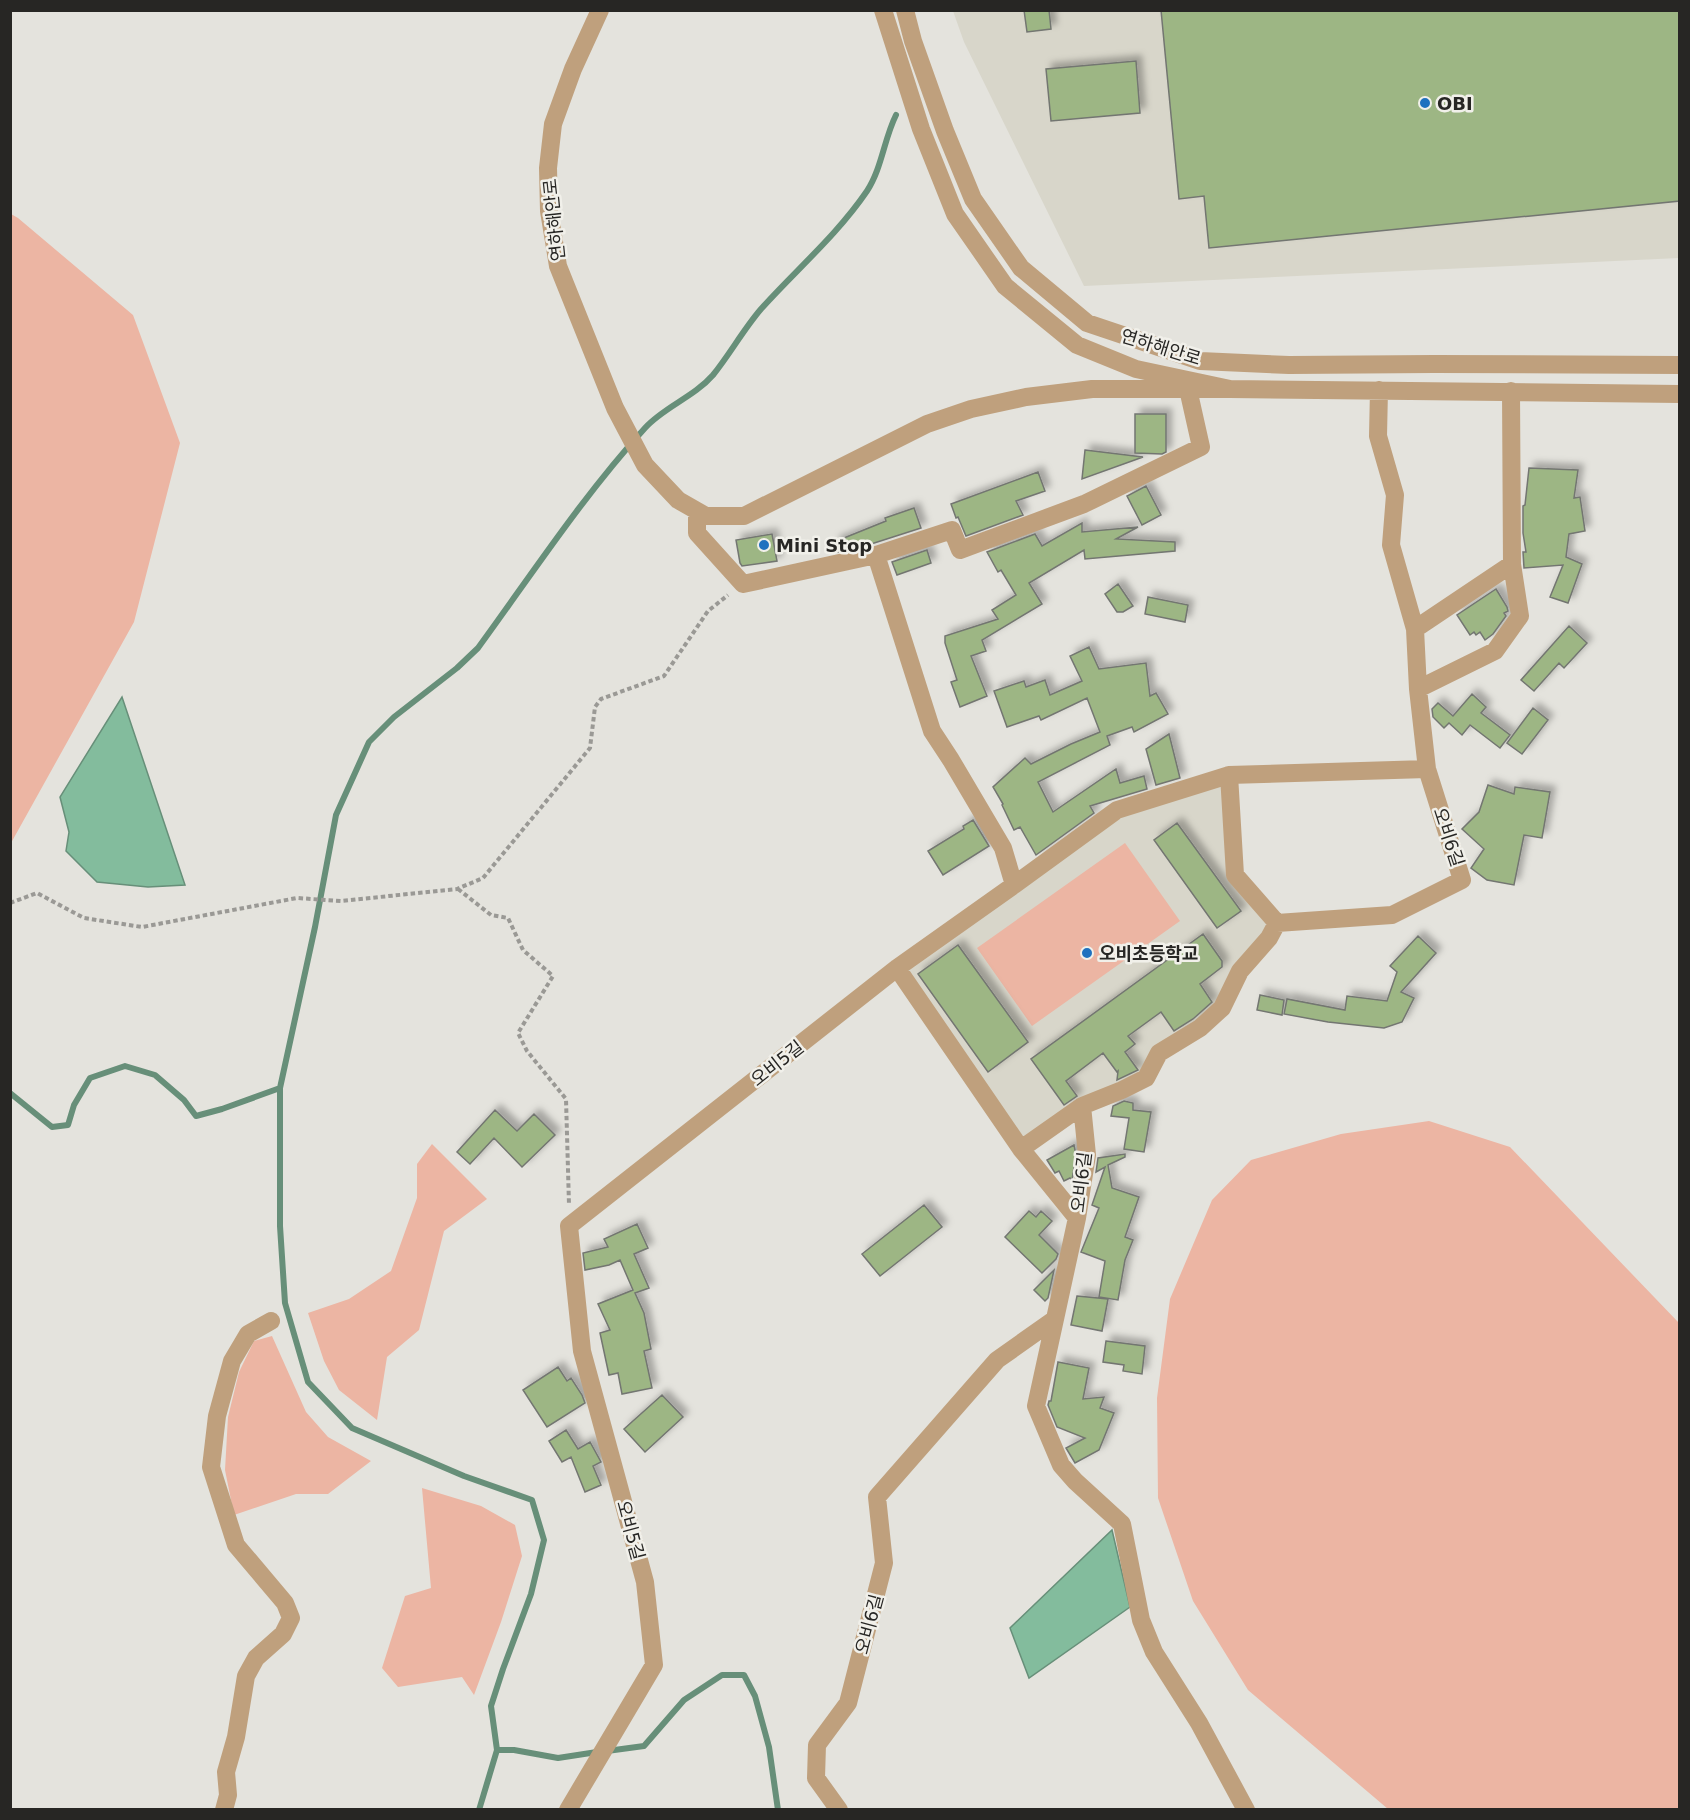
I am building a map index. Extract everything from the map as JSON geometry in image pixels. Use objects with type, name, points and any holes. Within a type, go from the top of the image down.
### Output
[{"type":"street","name":"연하해안로","points":[[600,10],[573,69],[553,124],[548,168],[549,211],[558,267],[611,398],[645,465],[678,500],[706,516],[744,516],[927,424],[971,409],[1026,397],[1092,389],[1680,394]]},
{"type":"street","name":"연하해안로","points":[[883,10],[921,129],[955,214],[1005,286],[1077,345],[1136,369],[1230,389]]},
{"type":"street","name":"연하해안로","points":[[905,10],[913,41],[945,131],[973,199],[1021,268],[1087,323],[1200,361],[1289,365],[1680,365]]},
{"type":"street","points":[[697,511],[697,533],[743,584],[876,555],[952,530],[960,550],[1084,504],[1201,447],[1188,389]]},
{"type":"street","name":"오비6길","points":[[1276,923],[1392,915],[1462,880],[1427,769],[1418,689],[1415,629],[1390,545],[1395,495],[1378,436],[1379,390]]},
{"type":"street","points":[[1418,689],[1495,651],[1520,616],[1512,564],[1511,391]]},
{"type":"street","points":[[876,555],[932,731],[1003,848],[1014,885]]},
{"type":"street","points":[[1415,629],[1512,564]]},
{"type":"street","name":"오비5길","points":[[568,1809],[654,1665],[645,1582],[582,1351],[569,1226],[897,968],[1117,810],[1229,775],[1427,769]]},
{"type":"street","points":[[1022,1149],[1082,1106],[1146,1078],[1159,1053],[1200,1028],[1222,1008],[1240,971],[1269,938],[1276,923],[1235,875],[1229,775]]},
{"type":"street","points":[[897,968],[1022,1149],[1077,1218]]},
{"type":"street","name":"오비6길","points":[[839,1809],[816,1778],[818,1745],[848,1703],[884,1563],[877,1497],[997,1360],[1055,1319],[1077,1218],[1087,1155],[1082,1106]]},
{"type":"street","points":[[1055,1319],[1036,1406],[1061,1465],[1122,1524],[1141,1620],[1154,1652],[1199,1723],[1246,1809]]},
{"type":"street","points":[[225,1809],[228,1795],[226,1772],[236,1737],[246,1676],[256,1658],[283,1634],[291,1618],[285,1603],[236,1545],[210,1467],[217,1416],[232,1361],[248,1334],[271,1321]]},
{"type":"path","points":[[10,903],[37,892],[84,918],[142,927],[297,898],[341,901],[457,889],[483,878],[590,748],[595,708],[602,699],[664,676],[708,611],[743,584]]},
{"type":"path","points":[[457,889],[491,915],[508,918],[523,950],[553,976],[518,1033],[526,1051],[566,1099],[569,1226]]},
{"type":"shaded area","name":"OBI","points":[[953,11],[1679,11],[1679,258],[1084,286],[964,42]]},
{"type":"shaded area","points":[[11,214],[133,315],[180,443],[134,622],[11,843]]},
{"type":"shaded area","points":[[122,697],[185,885],[148,887],[97,882],[66,851],[69,832],[60,797]]},
{"type":"shaded area","name":"오비초등학교","points":[[1229,775],[1235,875],[1277,923],[1222,1008],[1159,1053],[1146,1078],[1021,1149],[897,968],[1117,810]]},
{"type":"shaded area","points":[[1125,843],[1180,921],[1032,1026],[977,948]]},
{"type":"shaded area","points":[[1429,1121],[1510,1147],[1679,1323],[1679,1809],[1388,1809],[1248,1690],[1193,1601],[1158,1498],[1157,1398],[1170,1299],[1212,1200],[1251,1160],[1341,1134]]},
{"type":"shaded area","points":[[432,1144],[487,1199],[444,1231],[419,1330],[387,1357],[377,1420],[339,1390],[324,1361],[308,1313],[349,1299],[391,1271],[417,1198],[417,1164]]},
{"type":"shaded area","points":[[272,1336],[306,1412],[328,1437],[371,1461],[328,1494],[296,1494],[234,1515],[225,1470],[228,1417],[239,1372],[254,1341]]},
{"type":"shaded area","points":[[422,1488],[481,1506],[515,1525],[522,1556],[474,1695],[462,1677],[398,1687],[382,1668],[405,1596],[431,1588]]},
{"type":"shaded area","points":[[1112,1530],[1130,1607],[1029,1678],[1010,1628]]},
{"type":"building","points":[[1024,10],[1049,10],[1051,29],[1027,32]]},
{"type":"building","name":"OBI","points":[[1161,10],[1680,10],[1680,201],[1209,248],[1204,196],[1179,199]]},
{"type":"building","points":[[1136,61],[1140,113],[1051,121],[1046,69]]},
{"type":"building","points":[[1135,414],[1166,414],[1166,452],[1162,454],[1135,453]]},
{"type":"building","points":[[1085,450],[1143,457],[1082,479]]},
{"type":"building","points":[[1529,468],[1578,470],[1574,498],[1580,497],[1585,531],[1569,534],[1566,557],[1582,564],[1568,603],[1550,597],[1563,565],[1524,568],[1523,552],[1526,552],[1523,506],[1525,505]]},
{"type":"building","points":[[1038,472],[1045,491],[1016,501],[1023,515],[966,536],[951,504]]},
{"type":"building","points":[[1146,486],[1161,515],[1142,525],[1127,496]]},
{"type":"building","points":[[914,508],[921,528],[838,552],[834,542],[886,521],[885,518]]},
{"type":"building","points":[[1082,523],[1082,532],[1138,527],[1116,539],[1175,542],[1175,551],[1085,559],[1084,550],[1029,583],[1042,604],[982,640],[986,651],[971,656],[987,696],[960,707],[951,682],[957,680],[945,643],[945,636],[998,619],[992,610],[1016,595],[1001,570],[998,572],[987,552],[1035,534],[1042,546]]},
{"type":"building","points":[[772,534],[777,561],[742,566],[736,540]]},
{"type":"building","points":[[927,550],[931,563],[897,575],[892,562]]},
{"type":"building","points":[[1118,584],[1133,606],[1123,612],[1117,612],[1105,594]]},
{"type":"building","points":[[1496,589],[1507,607],[1508,611],[1504,613],[1506,616],[1493,634],[1485,640],[1480,632],[1470,635],[1457,615]]},
{"type":"building","points":[[1148,597],[1188,605],[1185,622],[1145,614]]},
{"type":"building","points":[[1569,626],[1587,643],[1564,668],[1559,663],[1534,691],[1521,680]]},
{"type":"building","points":[[1089,647],[1099,669],[1146,663],[1150,696],[1156,693],[1168,714],[1134,732],[1132,727],[1107,736],[1110,745],[1038,782],[1053,812],[1116,769],[1120,783],[1144,776],[1147,789],[1090,806],[1094,813],[1036,855],[1020,827],[1014,830],[993,787],[1025,758],[1031,764],[1100,732],[1087,698],[1041,720],[1039,716],[1007,727],[994,691],[1024,681],[1026,687],[1045,680],[1050,695],[1082,681],[1070,656]]},
{"type":"building","points":[[1472,694],[1486,707],[1481,713],[1510,735],[1500,748],[1470,725],[1462,735],[1449,723],[1444,728],[1433,717],[1432,709],[1438,703],[1453,716]]},
{"type":"building","points":[[1533,708],[1548,720],[1522,754],[1507,743]]},
{"type":"building","points":[[1169,734],[1180,778],[1156,785],[1146,749]]},
{"type":"building","points":[[1488,785],[1514,794],[1515,787],[1550,792],[1542,838],[1524,835],[1514,885],[1487,880],[1471,868],[1484,849],[1462,829],[1479,812]]},
{"type":"building","points":[[973,820],[989,846],[943,875],[928,851],[964,829],[963,826]]},
{"type":"building","points":[[1177,823],[1241,911],[1217,928],[1154,840]]},
{"type":"building","points":[[1203,934],[1222,961],[1222,967],[1200,984],[1212,1002],[1193,1019],[1174,1031],[1161,1012],[1128,1036],[1135,1044],[1125,1052],[1138,1070],[1117,1080],[1118,1071],[1103,1053],[1066,1081],[1077,1096],[1064,1105],[1031,1059]]},
{"type":"building","points":[[1418,936],[1436,953],[1401,992],[1414,998],[1402,1022],[1384,1028],[1328,1022],[1284,1014],[1287,999],[1345,1010],[1347,996],[1387,1001],[1397,972],[1390,966]]},
{"type":"building","points":[[958,945],[1028,1042],[988,1072],[918,974]]},
{"type":"building","points":[[1260,995],[1284,1000],[1282,1015],[1257,1010]]},
{"type":"building","points":[[1124,1101],[1133,1103],[1133,1110],[1151,1112],[1144,1152],[1124,1149],[1129,1118],[1111,1116],[1113,1106]]},
{"type":"building","points":[[495,1110],[517,1131],[534,1114],[555,1135],[522,1167],[494,1138],[470,1164],[457,1152]]},
{"type":"building","points":[[1074,1145],[1076,1155],[1072,1180],[1070,1178],[1064,1181],[1059,1171],[1055,1173],[1047,1160]]},
{"type":"building","points":[[1125,1154],[1125,1157],[1108,1165],[1112,1188],[1139,1197],[1125,1237],[1133,1240],[1125,1260],[1118,1300],[1099,1297],[1105,1261],[1081,1252],[1099,1208],[1092,1205],[1105,1167],[1096,1172],[1098,1158]]},
{"type":"building","points":[[924,1205],[942,1227],[880,1276],[862,1254]]},
{"type":"building","points":[[1029,1211],[1036,1217],[1041,1211],[1052,1221],[1039,1235],[1058,1254],[1042,1273],[1005,1237]]},
{"type":"building","points":[[637,1224],[648,1248],[634,1254],[649,1288],[635,1293],[644,1313],[651,1349],[644,1351],[652,1388],[622,1394],[618,1373],[609,1375],[600,1333],[610,1330],[598,1304],[633,1290],[620,1260],[585,1270],[583,1253],[608,1247],[604,1239]]},
{"type":"building","points":[[1054,1270],[1048,1298],[1045,1301],[1034,1290]]},
{"type":"building","points":[[1077,1296],[1108,1299],[1102,1331],[1071,1325]]},
{"type":"building","points":[[1106,1341],[1145,1346],[1142,1374],[1123,1371],[1124,1365],[1103,1362]]},
{"type":"building","points":[[1058,1362],[1089,1368],[1083,1399],[1104,1397],[1100,1408],[1114,1413],[1099,1450],[1075,1463],[1066,1448],[1085,1438],[1057,1427],[1048,1405],[1051,1401]]},
{"type":"building","points":[[558,1367],[567,1381],[571,1378],[585,1403],[547,1427],[523,1390]]},
{"type":"building","points":[[662,1395],[683,1417],[645,1452],[624,1429]]},
{"type":"building","points":[[566,1430],[578,1449],[590,1442],[601,1462],[593,1466],[601,1485],[585,1492],[571,1457],[562,1462],[549,1441]]},
{"type":"waterway","points":[[479,1810],[497,1750],[491,1706],[531,1594],[544,1540],[532,1500],[464,1476],[352,1428],[308,1382],[285,1303],[280,1226],[280,1088],[315,927],[336,815],[369,742],[394,717],[457,668],[478,648],[558,536],[622,454],[661,414],[697,390],[713,375],[761,309],[830,237],[855,207],[872,182],[896,115]]},
{"type":"waterway","points":[[10,1093],[52,1127],[68,1125],[74,1105],[90,1078],[125,1066],[155,1075],[184,1100],[196,1116],[280,1088]]},
{"type":"waterway","points":[[607,1751],[644,1746],[684,1700],[722,1675],[744,1675],[755,1696],[769,1747],[778,1810]]},
{"type":"waterway","points":[[497,1750],[514,1750],[558,1758],[597,1752]]},
{"type":"place","name":"OBI","points":[[1425,103]]},
{"type":"place","name":"Mini Stop","points":[[764,545]]},
{"type":"place","name":"오비초등학교","points":[[1087,953]]}]
